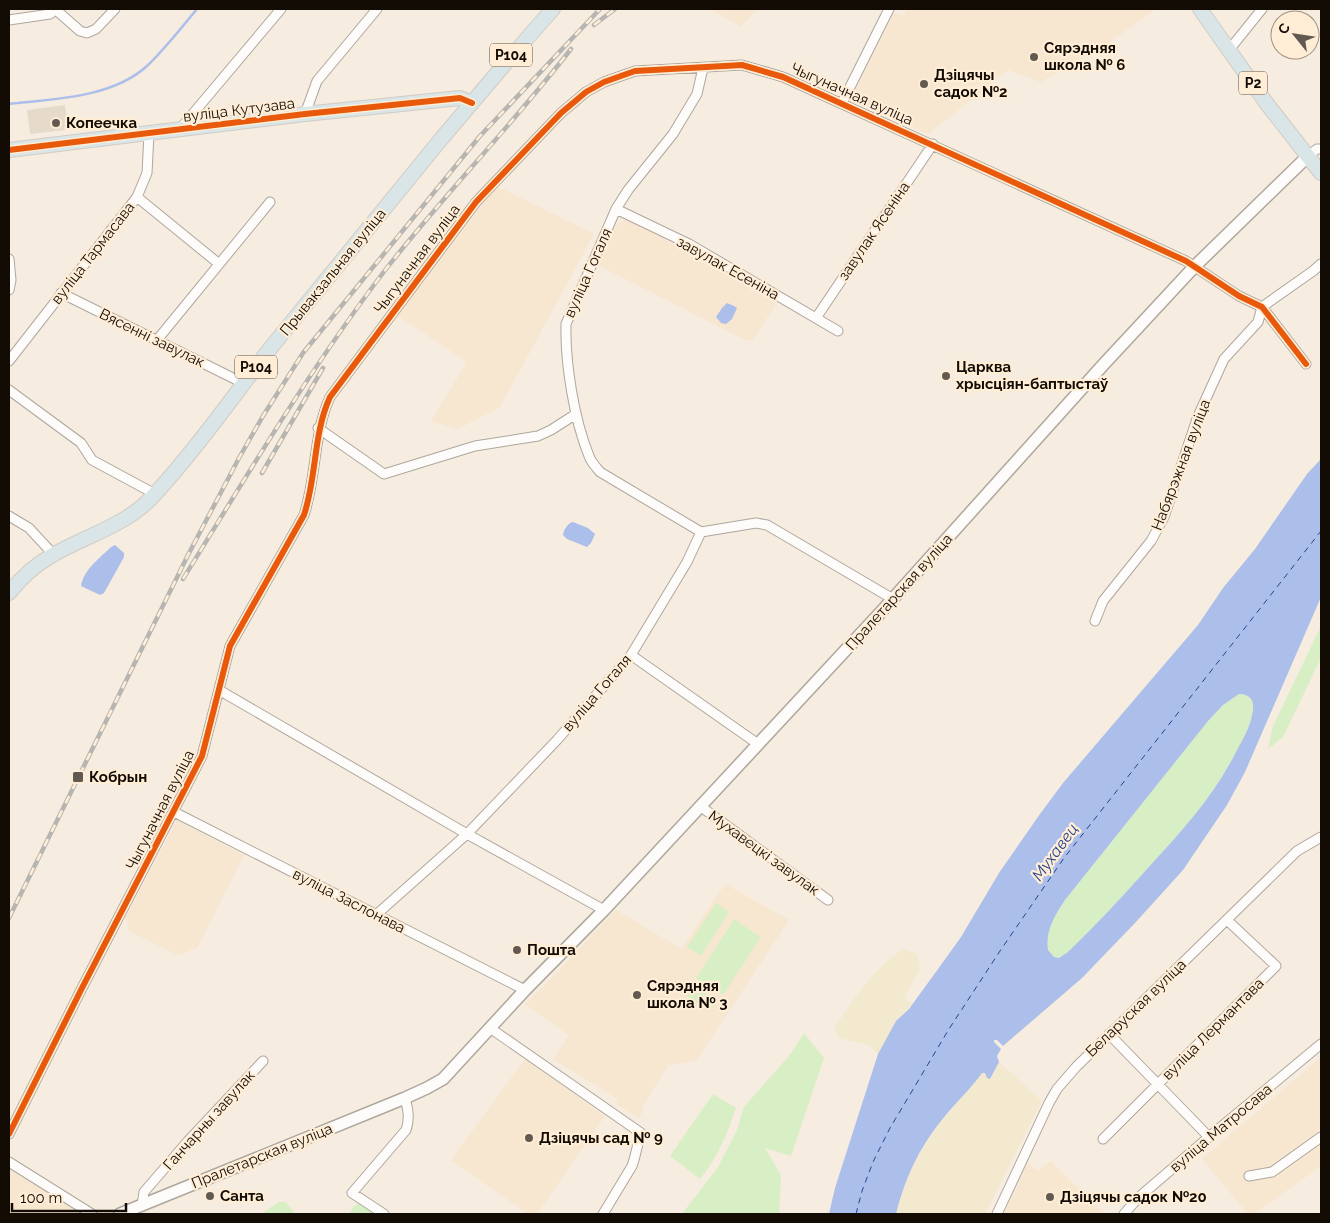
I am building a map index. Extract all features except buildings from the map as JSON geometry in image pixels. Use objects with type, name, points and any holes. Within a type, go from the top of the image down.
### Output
[{"type":"main road","name":"Прывакзальная вуліца","points":[[9,593],[28,572],[53,554],[120,522],[143,507],[201,440],[243,383],[330,274],[520,45],[553,9]]},
{"type":"main road","name":"Р2","points":[[1200,9],[1267,104],[1321,173]]},
{"type":"main road","name":"вуліца Кутузава","points":[[9,150],[305,114],[460,98],[472,103]]},
{"type":"main road","name":"Пралетарская вуліца","points":[[120,1214],[405,1098],[443,1078],[525,990],[604,910],[893,599],[1103,365],[1195,266],[1308,156]]},
{"type":"street","points":[[9,20],[50,14],[56,9],[80,31],[87,33],[96,29],[115,9]]},
{"type":"street","points":[[180,130],[281,9]]},
{"type":"street","points":[[305,114],[317,81],[377,9]]},
{"type":"street","points":[[842,103],[889,9]]},
{"type":"street","points":[[1229,50],[1262,9]]},
{"type":"street","name":"Чыгуначная вуліца","points":[[9,1134],[202,756],[230,646],[304,515],[308,502],[318,428],[330,397],[476,202],[561,113],[586,92],[604,82],[635,71],[742,65],[783,77],[1073,208],[1195,266],[1239,296],[1262,307]]},
{"type":"street","name":"вуліца Гогаля","points":[[377,914],[467,834],[557,740],[632,655],[687,562],[700,532],[600,472],[589,458],[576,414],[565,344],[566,324],[616,208],[673,134],[698,94],[704,68]]},
{"type":"street","name":"вуліца Тармасава","points":[[9,361],[137,197],[147,173],[150,134]]},
{"type":"street","name":"завулак Ясеніна","points":[[816,318],[933,144]]},
{"type":"street","points":[[1308,156],[1317,149],[1321,149]]},
{"type":"street","points":[[137,197],[218,263]]},
{"type":"street","points":[[157,340],[218,263],[270,202]]},
{"type":"street","name":"завулак Есеніна","points":[[616,208],[689,244],[838,332]]},
{"type":"street","points":[[9,259],[11,280],[9,290]]},
{"type":"street","points":[[1306,364],[1262,307],[1321,264]]},
{"type":"street","name":"Вясенні завулак","points":[[61,293],[243,383]]},
{"type":"street","name":"Набярэжная вуліца","points":[[1095,621],[1103,601],[1151,541],[1164,517],[1198,416],[1224,359],[1258,322],[1262,307]]},
{"type":"street","points":[[9,390],[81,443],[92,460],[155,494]]},
{"type":"street","points":[[318,428],[384,474],[475,446],[538,436],[576,414]]},
{"type":"street","points":[[9,516],[29,528],[53,554]]},
{"type":"street","points":[[700,532],[756,523],[767,525],[893,599]]},
{"type":"street","points":[[632,655],[758,744]]},
{"type":"street","points":[[219,690],[467,834],[604,910]]},
{"type":"street","name":"Мухавецкі завулак","points":[[700,806],[828,900]]},
{"type":"street","name":"вуліца Заслонава","points":[[174,812],[525,990]]},
{"type":"street","name":"Беларуская вуліца","points":[[997,1214],[1057,1089],[1109,1034],[1297,851],[1321,837]]},
{"type":"street","name":"вуліца Лермантава","points":[[1103,1139],[1276,966],[1227,920]]},
{"type":"street","points":[[490,1028],[641,1133],[636,1145],[632,1166],[604,1214]]},
{"type":"street","points":[[1109,1034],[1209,1137]]},
{"type":"street","name":"вуліца Матросава","points":[[1124,1214],[1138,1198],[1321,1044]]},
{"type":"street","name":"Ганчарны завулак","points":[[142,1205],[144,1192],[188,1141],[263,1061]]},
{"type":"street","points":[[384,1214],[352,1193],[406,1130],[409,1123],[405,1098]]},
{"type":"street","points":[[1249,1176],[1272,1172],[1321,1137]]},
{"type":"street","points":[[9,1162],[92,1214]]},
{"type":"shaded area","points":[[710,9],[758,9],[741,26]]},
{"type":"shaded area","points":[[907,9],[1156,9],[1107,44],[1041,82],[1008,70],[928,134],[850,99],[894,13],[903,16]]},
{"type":"shaded area","points":[[65,105],[68,126],[64,127],[65,130],[30,134],[27,110]]},
{"type":"shaded area","points":[[494,185],[594,234],[500,407],[458,429],[431,421],[467,362],[392,312]]},
{"type":"shaded area","points":[[628,218],[776,304],[754,338],[751,341],[745,340],[596,264],[613,228]]},
{"type":"shaded area","points":[[177,820],[244,855],[197,948],[178,955],[129,931],[126,917]]},
{"type":"shaded area","name":"Сярэдняя школа № 3","points":[[725,884],[789,920],[696,1061],[668,1065],[638,1118],[616,1104],[618,1099],[553,1059],[569,1035],[525,1004],[616,910],[681,949]]},
{"type":"shaded area","points":[[1321,1057],[1321,1166],[1254,1214],[1248,1214],[1202,1159]]},
{"type":"shaded area","name":"Дзіцячы сад № 9","points":[[525,1059],[605,1116],[537,1214],[528,1214],[451,1160]]},
{"type":"shaded area","name":"Дзіцячы садок №20","points":[[1051,1161],[1105,1214],[1004,1214],[1028,1163],[1037,1171]]},
{"type":"shaded area","points":[[9,1169],[77,1210],[79,1214],[9,1214]]},
{"type":"green space","points":[[1321,626],[1321,658],[1283,737],[1268,749],[1273,726]]},
{"type":"green space","points":[[1239,694],[1244,694],[1252,700],[1251,719],[1246,733],[1228,767],[1208,798],[1172,841],[1099,921],[1068,952],[1059,958],[1054,957],[1048,950],[1049,930],[1054,917],[1065,900],[1208,721],[1223,705]]},
{"type":"green space","points":[[716,903],[729,912],[701,956],[687,947]]},
{"type":"green space","points":[[734,919],[761,937],[723,995],[696,978]]},
{"type":"green space","points":[[693,984],[717,1001],[709,1012],[685,995]]},
{"type":"green space","points":[[804,1033],[824,1058],[791,1156],[765,1148],[781,1175],[779,1214],[682,1214],[718,1167],[737,1130],[744,1107],[789,1056]]},
{"type":"green space","points":[[713,1094],[736,1108],[721,1145],[700,1179],[670,1156]]},
{"type":"green space","points":[[279,1202],[286,1202],[295,1214],[261,1214]]},
{"type":"green space","points":[[359,1204],[377,1214],[349,1214],[354,1206]]},
{"type":"sand","points":[[904,949],[917,954],[920,969],[906,995],[905,1000],[912,1004],[896,1021],[878,1054],[869,1045],[839,1038],[834,1029],[857,996],[883,965]]},
{"type":"sand","points":[[999,1062],[1042,1101],[985,1214],[896,1214],[908,1177],[934,1131],[983,1072],[990,1079]]},
{"type":"water","points":[[727,303],[737,308],[732,319],[726,324],[721,323],[716,317]]},
{"type":"water","name":"Мухавец","points":[[1321,459],[1321,597],[1245,772],[1227,805],[1183,870],[1082,978],[1003,1046],[997,1040],[994,1040],[1001,1049],[997,1056],[999,1062],[990,1079],[987,1078],[985,1073],[982,1073],[933,1131],[913,1165],[903,1189],[896,1214],[829,1214],[835,1188],[878,1054],[896,1021],[909,1009],[961,937],[999,873],[1063,783],[1198,625],[1223,588],[1255,549],[1307,474]],"holes":[[[1239,694],[1244,694],[1252,700],[1253,704],[1250,724],[1228,767],[1208,798],[1172,841],[1099,921],[1068,952],[1059,958],[1054,957],[1048,950],[1049,930],[1054,917],[1065,900],[1208,721],[1223,705]]]},
{"type":"water","points":[[573,522],[588,528],[595,534],[587,547],[567,539],[563,535],[566,527]]},
{"type":"water","points":[[115,545],[124,553],[124,557],[104,593],[100,595],[81,586],[89,569]]},
{"type":"waterway","points":[[9,104],[63,98],[100,91],[133,77],[167,46],[197,9]]},
{"type":"ferry route","points":[[856,1214],[873,1162],[890,1128],[949,1029],[1000,951],[1064,858],[1321,531]]},
{"type":"railway","points":[[9,918],[188,555],[239,458],[303,353],[480,136],[600,9]]},
{"type":"railway","points":[[594,25],[615,9]]},
{"type":"railway","points":[[183,579],[281,421],[358,306],[408,241],[526,105],[571,49]]},
{"type":"railway","points":[[262,473],[323,368]]},
{"type":"cycle path","points":[[9,1134],[202,756],[230,646],[304,515],[321,426],[330,397],[476,202],[561,113],[586,92],[604,82],[635,71],[742,65],[783,77],[1186,261],[1239,296],[1262,307],[1306,364]]},
{"type":"cycle path","points":[[9,150],[305,114],[460,98],[472,103]]},
{"type":"place","name":"Сярэдняя школа № 6","points":[[1034,57]]},
{"type":"place","name":"Дзіцячы садок №2","points":[[924,84]]},
{"type":"place","name":"Копеечка","points":[[56,123]]},
{"type":"place","name":"Царква хрысціян-баптыстаў","points":[[946,376]]},
{"type":"place","name":"Кобрын","points":[[78,777]]},
{"type":"place","name":"Пошта","points":[[517,950]]},
{"type":"place","name":"Сярэдняя школа № 3","points":[[637,995]]},
{"type":"place","name":"Дзіцячы сад № 9","points":[[529,1138]]},
{"type":"place","name":"Санта","points":[[210,1196]]},
{"type":"place","name":"Дзіцячы садок №20","points":[[1050,1197]]}]
